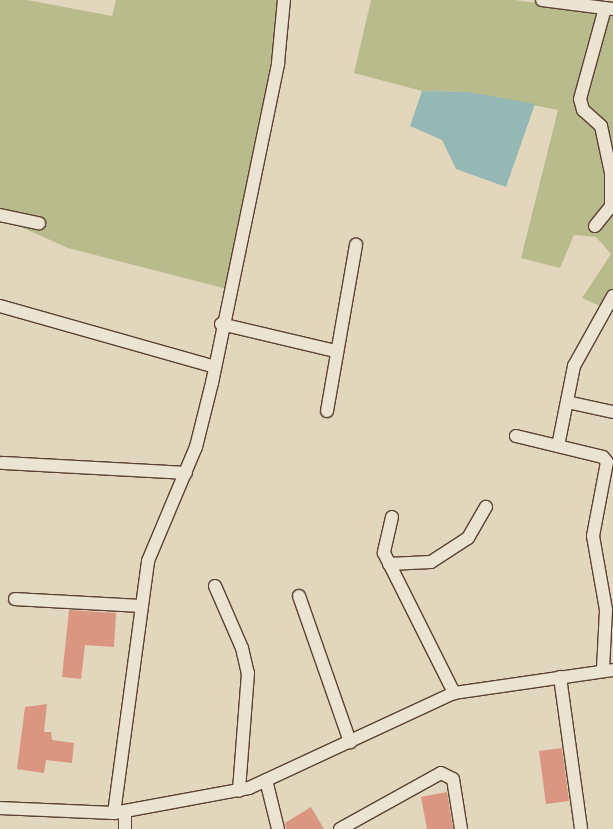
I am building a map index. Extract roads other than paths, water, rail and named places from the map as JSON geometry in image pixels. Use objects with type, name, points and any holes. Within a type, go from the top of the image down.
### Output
[{"type":"street","points":[[124,829],[120,812],[140,606],[148,561],[186,473],[215,366],[221,324],[278,63],[284,0]]},
{"type":"street","points":[[542,0],[609,8],[580,99],[583,110],[602,126],[610,159],[610,206],[595,226]]},
{"type":"street","points":[[0,215],[39,223]]},
{"type":"street","points":[[327,411],[335,351],[356,245]]},
{"type":"street","points":[[558,446],[574,366],[613,296]]},
{"type":"street","points":[[0,306],[215,366]]},
{"type":"street","points":[[221,324],[335,351]]},
{"type":"street","points":[[566,402],[613,412]]},
{"type":"street","points":[[0,808],[120,812],[239,791],[454,693],[608,670],[606,618],[593,536],[607,462],[558,446],[516,436]]},
{"type":"street","points":[[2,463],[186,473]]},
{"type":"street","points":[[389,564],[431,562],[468,538],[486,507]]},
{"type":"street","points":[[392,517],[383,548],[389,564],[454,693]]},
{"type":"street","points":[[215,586],[242,648],[248,673],[239,791]]},
{"type":"street","points":[[298,596],[350,742]]},
{"type":"street","points":[[15,599],[140,606]]},
{"type":"street","points":[[560,677],[581,829]]},
{"type":"street","points":[[340,829],[441,773],[453,779],[461,829]]},
{"type":"street","points":[[266,780],[278,829]]},
{"type":"water","points":[[422,91],[469,92],[535,104],[506,187],[456,169],[442,140],[410,126]]}]
